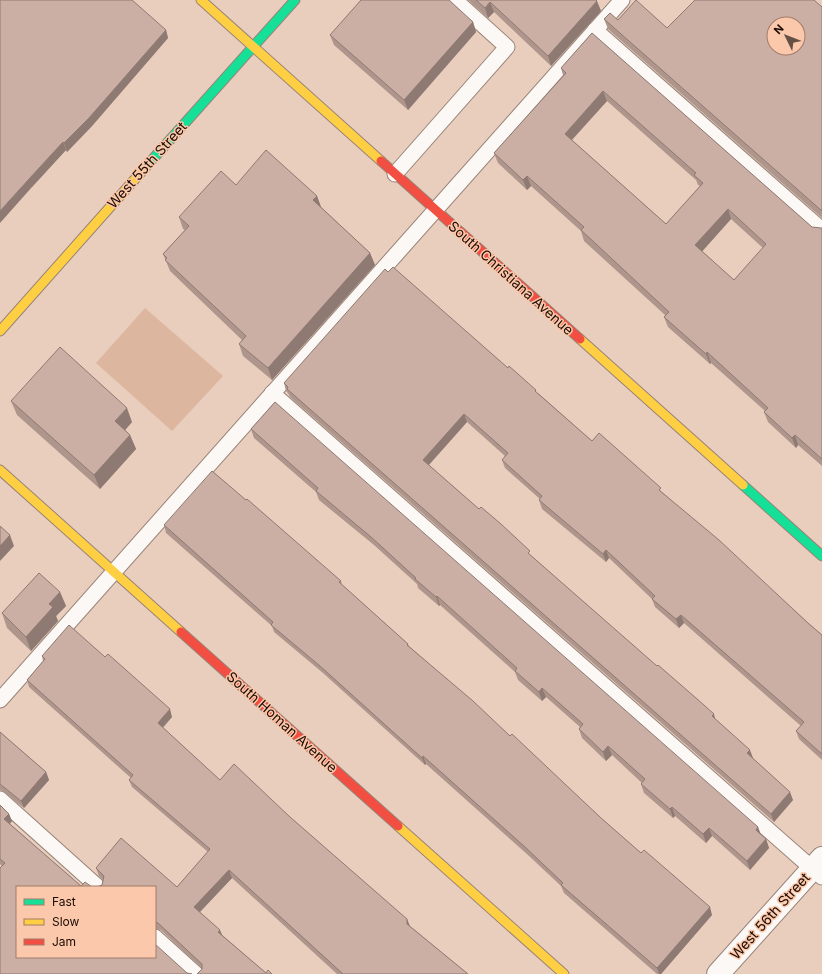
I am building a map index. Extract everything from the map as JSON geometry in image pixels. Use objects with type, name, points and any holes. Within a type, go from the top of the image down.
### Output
[{"type":"street","name":"South Christiana Avenue","points":[[201,0],[822,556]]},
{"type":"street","name":"West 55th Street","points":[[0,331],[294,0]]},
{"type":"street","name":"South Homan Avenue","points":[[0,470],[564,974]]},
{"type":"street","name":"West 56th Street","points":[[718,974],[819,868]]},
{"type":"lane","points":[[395,174],[507,47],[455,0]]},
{"type":"lane","points":[[0,700],[113,571],[622,0]]},
{"type":"lane","points":[[595,30],[822,230]]},
{"type":"lane","points":[[272,393],[819,868]]},
{"type":"lane","points":[[0,799],[97,886]]},
{"type":"lane","points":[[156,939],[196,974]]},
{"type":"shaded area","points":[[145,308],[223,376],[172,431],[96,363]]},
{"type":"building","points":[[0,0],[132,0],[166,30],[89,118],[64,143],[63,142],[0,211]]},
{"type":"building","points":[[361,0],[449,0],[473,22],[404,100],[330,35]]},
{"type":"building","points":[[476,0],[597,1],[548,56],[490,2],[485,8]]},
{"type":"building","points":[[636,0],[667,28],[695,0],[814,0],[822,7],[822,211],[604,19],[610,13],[618,20]]},
{"type":"building","points":[[592,33],[812,227],[822,228],[822,459],[795,435],[792,438],[764,412],[768,408],[707,352],[706,354],[664,317],[669,312],[581,230],[584,227],[527,176],[523,180],[494,153],[566,73],[561,68]],"holes":[[[603,91],[696,173],[694,175],[703,183],[666,224],[565,134]],[[728,209],[766,244],[734,280],[695,245]]]},
{"type":"building","points":[[266,150],[317,196],[313,200],[370,253],[268,368],[239,344],[246,336],[165,260],[167,258],[163,254],[189,226],[179,217],[221,171],[236,185]]},
{"type":"building","points":[[393,267],[508,368],[509,366],[592,441],[599,433],[661,488],[659,490],[719,540],[822,635],[822,754],[796,731],[804,722],[681,615],[676,619],[652,599],[655,596],[606,550],[603,554],[539,500],[542,496],[502,460],[508,453],[464,414],[423,460],[479,509],[481,507],[501,524],[530,551],[528,553],[657,666],[658,665],[696,698],[714,714],[712,716],[750,750],[747,753],[790,792],[771,814],[287,389],[288,387],[284,383],[385,269],[388,272]]},
{"type":"building","points":[[60,347],[127,408],[115,421],[130,435],[94,475],[11,401]]},
{"type":"building","points":[[275,402],[758,827],[756,830],[766,839],[747,861],[709,828],[703,834],[672,807],[670,809],[641,784],[645,779],[608,746],[603,752],[579,729],[583,724],[542,688],[539,692],[515,671],[517,668],[437,596],[436,597],[415,579],[416,578],[371,537],[316,491],[318,488],[251,429]]},
{"type":"building","points":[[212,471],[246,500],[247,499],[341,581],[339,582],[408,644],[407,645],[473,701],[510,736],[512,734],[601,818],[641,853],[644,850],[710,907],[657,968],[561,885],[563,883],[525,847],[423,756],[422,758],[320,666],[271,625],[273,622],[164,525]]},
{"type":"building","points":[[0,526],[10,535],[0,546]]},
{"type":"building","points":[[39,573],[60,592],[49,604],[53,607],[26,637],[2,613]]},
{"type":"building","points":[[69,625],[105,657],[108,654],[170,709],[158,723],[220,780],[234,764],[290,817],[407,919],[407,924],[468,974],[343,974],[229,870],[194,907],[220,930],[218,932],[266,973],[268,970],[272,974],[197,974],[202,969],[202,964],[156,922],[156,886],[100,886],[102,885],[104,876],[96,868],[121,838],[177,887],[210,849],[129,780],[133,775],[27,680],[45,659],[42,656]]},
{"type":"building","points":[[0,732],[46,772],[21,801],[0,784]]},
{"type":"building","points":[[0,805],[9,814],[4,819],[81,886],[16,886],[16,958],[156,958],[156,945],[187,973],[192,974],[0,974],[0,868],[5,863],[0,859]]},
{"type":"building","points":[[85,882],[91,886],[81,886]]},
{"type":"traffic: fast","points":[[143,170],[295,0]]},
{"type":"traffic: fast","points":[[743,485],[822,556]]},
{"type":"traffic: slow","points":[[201,0],[381,161]]},
{"type":"traffic: slow","points":[[0,331],[143,170]]},
{"type":"traffic: slow","points":[[580,339],[743,485]]},
{"type":"traffic: slow","points":[[0,470],[181,632]]},
{"type":"traffic: slow","points":[[398,826],[564,974]]},
{"type":"traffic: jam","points":[[381,161],[580,339]]},
{"type":"traffic: jam","points":[[181,632],[398,826]]}]
